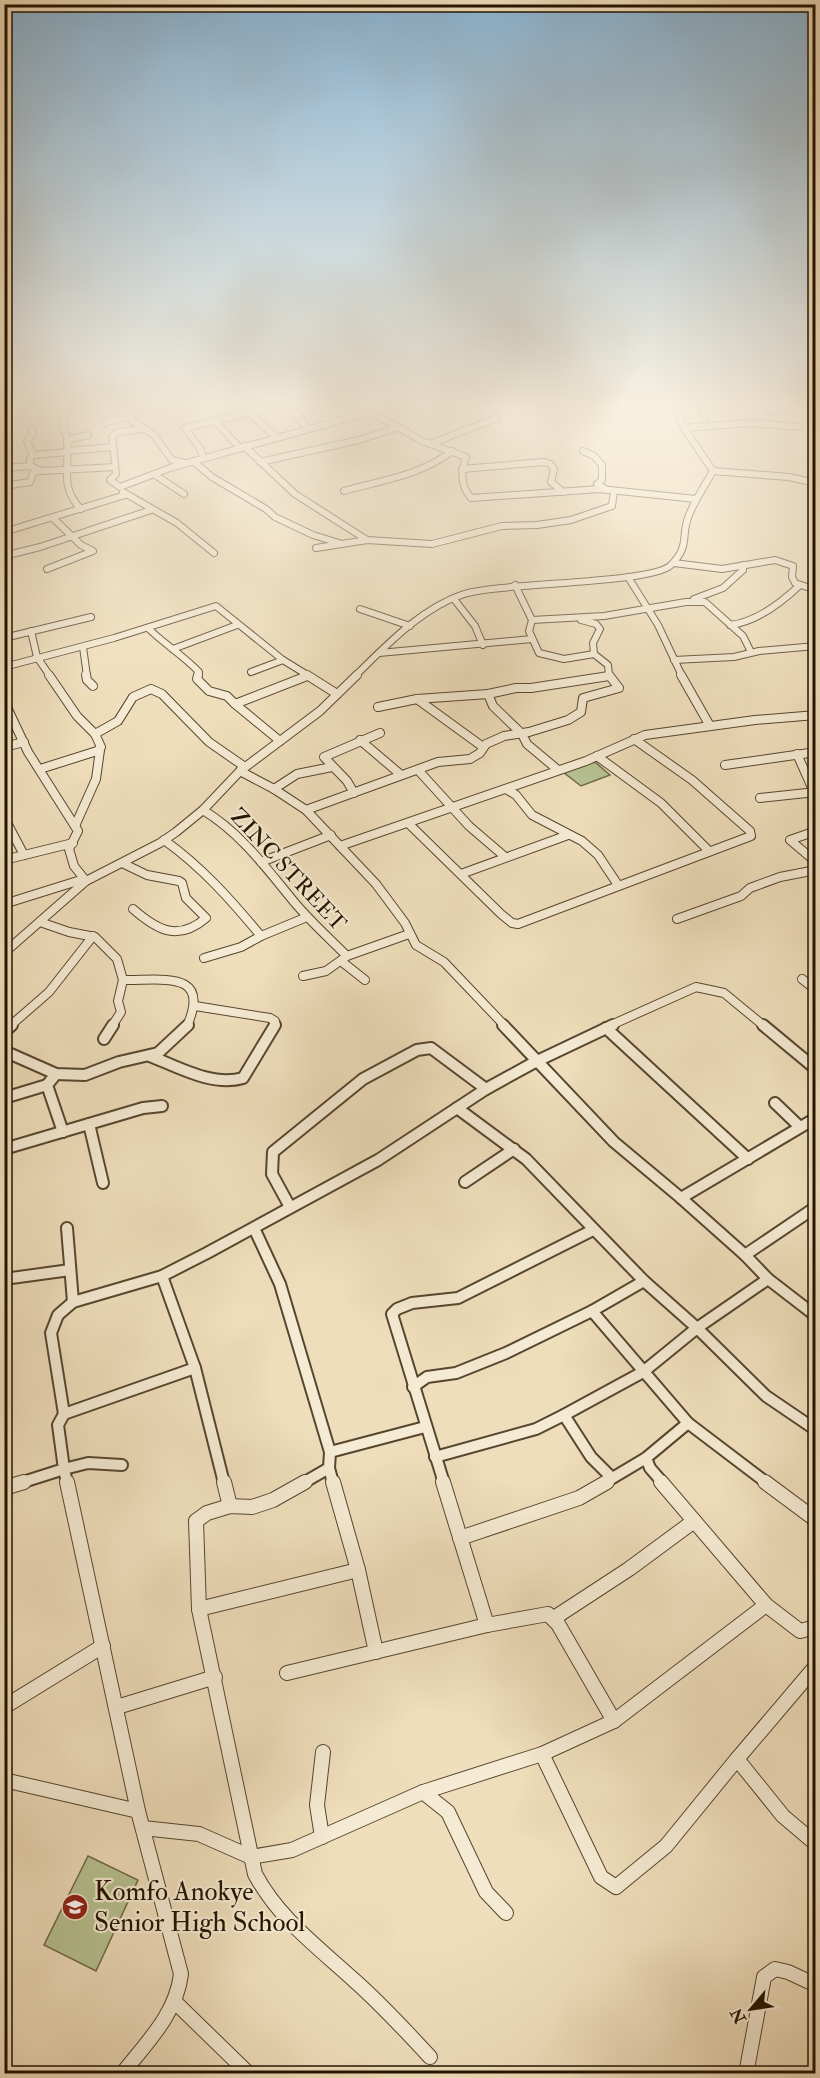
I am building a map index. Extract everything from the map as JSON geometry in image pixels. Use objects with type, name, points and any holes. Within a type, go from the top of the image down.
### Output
[{"type":"street","points":[[76,504],[81,509]]},
{"type":"street","points":[[4,532],[97,504]]},
{"type":"street","points":[[141,504],[177,523],[214,553]]},
{"type":"street","points":[[257,504],[275,517],[313,535],[344,545]]},
{"type":"street","points":[[311,504],[367,540]]},
{"type":"street","points":[[316,548],[367,540],[432,544],[502,526],[537,525],[562,521],[612,506],[612,504]]},
{"type":"street","points":[[4,904],[85,880],[164,840],[203,810],[243,769],[306,723],[410,626],[429,612],[454,599],[475,591],[515,585],[628,577],[658,572],[674,563],[686,546],[688,518],[694,504]]},
{"type":"street","points":[[4,556],[151,510]]},
{"type":"street","points":[[47,569],[91,553],[92,550],[84,548],[53,518]]},
{"type":"street","points":[[674,563],[717,569],[764,560],[786,562],[793,568],[792,581],[816,590]]},
{"type":"street","points":[[532,620],[576,619],[691,601],[732,582],[743,570],[743,565]]},
{"type":"street","points":[[628,577],[648,609],[710,726]]},
{"type":"street","points":[[515,585],[532,620],[529,631],[537,651],[564,659],[594,654]]},
{"type":"street","points":[[730,625],[739,624],[780,604],[800,585]]},
{"type":"street","points":[[454,599],[475,626],[483,645]]},
{"type":"street","points":[[691,601],[708,603],[713,607],[714,611],[746,640],[751,652]]},
{"type":"street","points":[[4,667],[148,628],[216,606],[283,660],[337,694]]},
{"type":"street","points":[[360,609],[410,626]]},
{"type":"street","points":[[4,638],[91,617]]},
{"type":"street","points":[[306,810],[438,762],[470,759],[480,753],[483,747],[504,736],[522,734],[577,715],[581,712],[583,698],[618,689],[617,684],[609,676],[608,666],[594,654],[593,644],[600,628],[596,624],[576,619]]},
{"type":"street","points":[[173,649],[237,625]]},
{"type":"street","points":[[148,628],[193,664],[199,672],[197,679],[209,691],[227,696],[280,741]]},
{"type":"street","points":[[31,631],[38,657],[77,717],[95,734],[100,750],[101,760],[94,783],[75,826]]},
{"type":"street","points":[[379,653],[532,639]]},
{"type":"street","points":[[83,646],[87,680],[93,686]]},
{"type":"street","points":[[674,660],[734,657],[751,652],[816,646]]},
{"type":"street","points":[[252,672],[283,660]]},
{"type":"street","points":[[235,704],[307,676]]},
{"type":"street","points":[[378,707],[417,699],[488,694],[516,688],[531,688],[609,676]]},
{"type":"street","points":[[95,734],[118,721],[133,697],[150,690],[162,694],[208,742],[243,769],[306,810],[376,884],[405,923],[416,945],[444,962],[491,1010],[535,1062],[614,1142],[681,1198],[745,1255],[768,1279],[816,1316]]},
{"type":"street","points":[[488,694],[493,706],[522,734],[527,744],[558,770]]},
{"type":"street","points":[[417,699],[483,747]]},
{"type":"street","points":[[4,700],[8,715],[79,833],[69,849],[70,857],[85,880]]},
{"type":"street","points":[[340,846],[453,809],[655,733],[816,715]]},
{"type":"street","points":[[690,729],[704,718]]},
{"type":"street","points":[[354,793],[347,781],[324,759],[326,754],[380,733]]},
{"type":"street","points":[[409,824],[501,914],[509,921],[518,924],[751,836],[752,833],[692,780],[634,739]]},
{"type":"street","points":[[360,740],[400,774]]},
{"type":"street","points":[[4,747],[24,742]]},
{"type":"street","points":[[40,769],[100,750]]},
{"type":"street","points":[[725,765],[816,752]]},
{"type":"street","points":[[760,798],[815,792],[797,754]]},
{"type":"street","points":[[597,756],[661,803],[709,851]]},
{"type":"street","points":[[274,789],[293,774],[304,771],[316,773],[332,767]]},
{"type":"street","points":[[418,770],[444,796],[453,809],[504,856]]},
{"type":"street","points":[[506,789],[516,795],[532,815],[579,839],[598,855],[618,885]]},
{"type":"street","name":"ZINC STREET","points":[[203,810],[222,820],[365,980]]},
{"type":"street","points":[[4,817],[24,855]]},
{"type":"street","points":[[816,831],[796,836],[790,840],[816,862]]},
{"type":"street","points":[[261,862],[331,835]]},
{"type":"street","points":[[461,874],[504,856],[542,846],[568,835]]},
{"type":"street","points":[[164,840],[191,859],[218,884],[261,936]]},
{"type":"street","points":[[4,860],[73,843]]},
{"type":"street","points":[[122,863],[147,875],[179,881],[183,886],[184,896],[206,918],[202,922],[172,933],[160,929],[134,909]]},
{"type":"street","points":[[677,919],[741,896],[750,888],[780,877],[816,870]]},
{"type":"street","points":[[4,953],[85,880]]},
{"type":"street","points":[[204,958],[241,947],[307,917]]},
{"type":"street","points":[[40,922],[69,932],[93,936],[117,959],[123,980],[118,1000],[122,1012],[104,1040]]},
{"type":"street","points":[[303,976],[326,971],[344,959],[409,934]]},
{"type":"street","points":[[4,1032],[49,992],[93,936]]},
{"type":"street","points":[[802,979],[816,990]]},
{"type":"street","points":[[4,1051],[63,1076],[85,1075],[119,1062],[158,1053],[185,1030],[195,1006],[192,989],[182,982],[123,980]]},
{"type":"street","points":[[64,1414],[51,1333],[58,1315],[73,1302],[162,1275],[378,1160],[486,1089],[535,1062],[692,988],[700,987],[724,993],[816,1069]]},
{"type":"street","points":[[150,1056],[228,1081],[243,1078],[258,1056],[275,1021],[270,1018],[195,1006]]},
{"type":"street","points":[[606,1028],[748,1159]]},
{"type":"street","points":[[290,1207],[272,1174],[273,1152],[328,1110],[363,1079],[417,1050],[431,1047],[486,1089]]},
{"type":"street","points":[[4,1098],[47,1085],[56,1074]]},
{"type":"street","points":[[47,1085],[63,1132]]},
{"type":"street","points":[[775,1103],[800,1127]]},
{"type":"street","points":[[4,1149],[143,1108],[162,1106]]},
{"type":"street","points":[[457,1108],[514,1149],[644,1281],[697,1328],[766,1396],[816,1430]]},
{"type":"street","points":[[681,1198],[816,1118]]},
{"type":"street","points":[[89,1124],[104,1183]]},
{"type":"street","points":[[465,1182],[514,1149]]},
{"type":"street","points":[[745,1255],[816,1207]]},
{"type":"street","points":[[68,1228],[73,1302]]},
{"type":"street","points":[[254,1228],[280,1284],[330,1452],[329,1468],[358,1570],[376,1652]]},
{"type":"street","points":[[487,1625],[392,1318],[393,1310],[435,1299],[458,1298],[593,1230]]},
{"type":"street","points":[[4,1279],[70,1270]]},
{"type":"street","points":[[162,1275],[195,1368],[230,1506]]},
{"type":"street","points":[[435,1457],[536,1429],[564,1415],[643,1372],[697,1328],[768,1279]]},
{"type":"street","points":[[413,1387],[427,1377],[456,1373],[490,1360],[592,1311],[644,1281]]},
{"type":"street","points":[[592,1311],[688,1423],[816,1520]]},
{"type":"street","points":[[122,2073],[176,2003],[182,1974],[138,1811],[64,1469],[58,1425],[64,1414],[195,1368]]},
{"type":"street","points":[[564,1415],[591,1457],[612,1478]]},
{"type":"street","points":[[460,1538],[579,1498],[646,1458],[688,1423]]},
{"type":"street","points":[[330,1452],[425,1427]]},
{"type":"street","points":[[646,1458],[650,1468],[766,1605],[800,1631],[816,1627]]},
{"type":"street","points":[[4,1488],[88,1463],[122,1465]]},
{"type":"street","points":[[329,1468],[273,1500],[252,1507],[230,1506],[207,1513],[196,1521],[199,1609],[251,1857],[264,1895],[282,1917],[394,2018],[430,2057]]},
{"type":"street","points":[[554,1618],[629,1569],[694,1521]]},
{"type":"street","points":[[199,1609],[358,1570]]},
{"type":"street","points":[[143,1828],[199,1834],[251,1857],[292,1850],[423,1792],[542,1754],[614,1721],[766,1605]]},
{"type":"street","points":[[287,1673],[487,1625],[548,1614],[554,1618],[614,1721]]},
{"type":"street","points":[[4,1707],[104,1646]]},
{"type":"street","points":[[542,1754],[591,1859],[601,1877],[615,1887],[666,1846],[816,1666]]},
{"type":"street","points":[[117,1707],[215,1677]]},
{"type":"street","points":[[322,1837],[317,1818],[316,1796],[323,1752]]},
{"type":"street","points":[[737,1759],[783,1816],[816,1844]]},
{"type":"street","points":[[4,1780],[138,1811]]},
{"type":"street","points":[[423,1792],[448,1811],[480,1882],[492,1902],[506,1913]]},
{"type":"street","points":[[746,2073],[764,1977],[775,1969],[782,1970],[816,1986]]},
{"type":"street","points":[[176,2003],[249,2073]]},
{"type":"green space","points":[[595,762],[610,775],[581,786],[563,772]]},
{"type":"green space","points":[[88,1856],[138,1880],[96,1971],[44,1945]]},
{"type":"place","name":"Komfo Anokye Senior High School","points":[[75,1907]]}]
